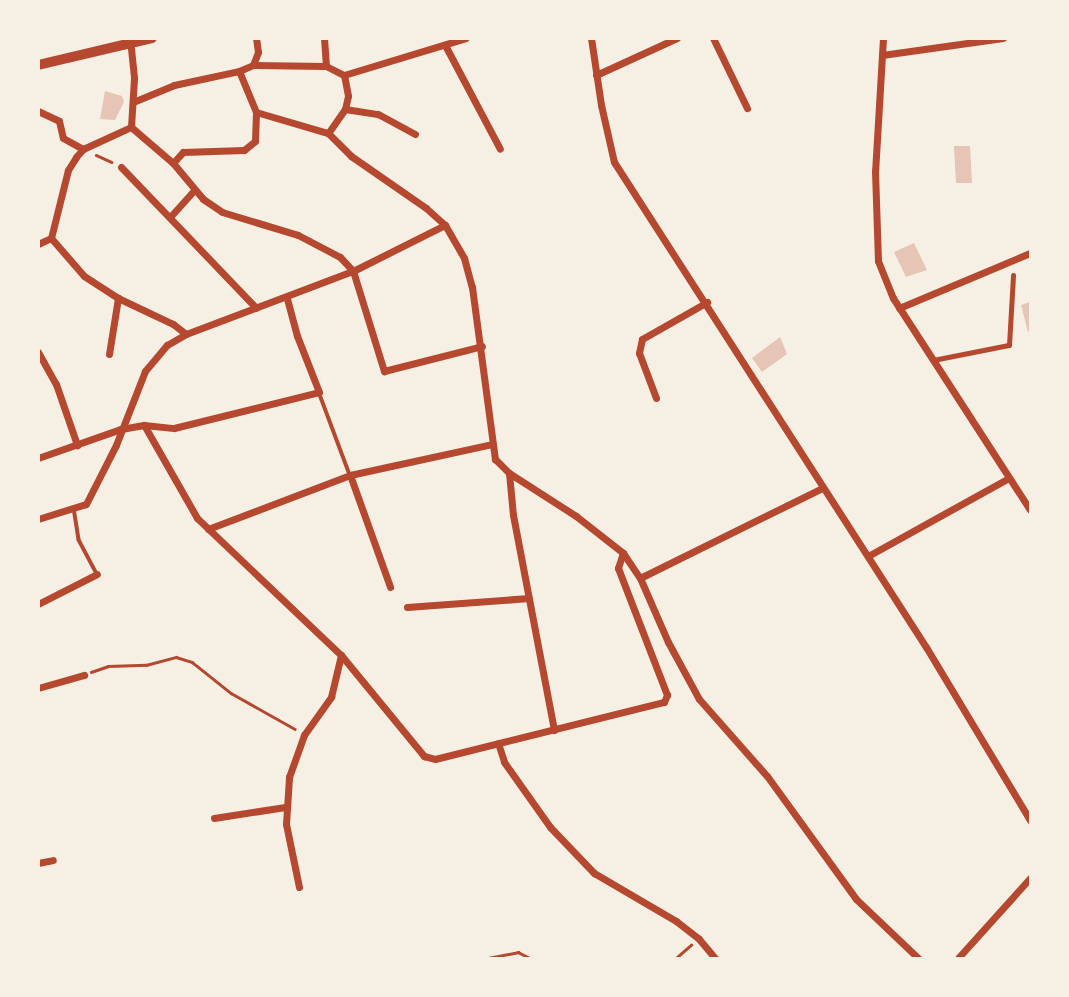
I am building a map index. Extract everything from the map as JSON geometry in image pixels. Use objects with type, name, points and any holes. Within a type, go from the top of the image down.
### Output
[{"type":"main road","points":[[38,65],[130,41],[152,38]]},
{"type":"street","points":[[253,65],[258,52],[256,38]]},
{"type":"street","points":[[324,38],[326,66]]},
{"type":"street","points":[[134,102],[174,85],[239,71],[253,65],[326,66],[344,75],[446,47],[466,38]]},
{"type":"street","points":[[591,38],[614,162],[707,302],[822,488],[868,556],[1031,820]]},
{"type":"street","points":[[596,75],[677,38]]},
{"type":"street","points":[[713,38],[747,108]]},
{"type":"street","points":[[883,38],[875,229],[878,261],[899,308],[1031,510]]},
{"type":"street","points":[[882,55],[1003,38]]},
{"type":"street","points":[[130,41],[134,102],[131,127]]},
{"type":"street","points":[[446,47],[500,149]]},
{"type":"street","points":[[173,163],[183,152],[244,150],[255,141],[256,112],[239,71]]},
{"type":"street","points":[[328,133],[345,109],[348,96],[344,75]]},
{"type":"street","points":[[345,109],[378,114],[415,134]]},
{"type":"street","points":[[38,111],[59,121],[63,138],[82,151]]},
{"type":"street","points":[[256,112],[328,133],[351,156],[426,208],[445,225],[464,258],[482,346],[495,459],[509,473],[576,516],[623,553],[639,578],[668,642],[699,699],[767,776],[856,899],[918,958]]},
{"type":"street","points":[[51,238],[68,170],[82,151],[131,127]]},
{"type":"street","points":[[131,127],[173,163],[194,190],[222,212],[298,235],[324,247],[354,271],[384,371],[482,346]]},
{"type":"street","points":[[121,167],[256,307]]},
{"type":"street","points":[[170,217],[194,190]]},
{"type":"street","points":[[38,519],[86,504],[155,356],[186,334],[354,271],[445,225]]},
{"type":"street","points":[[38,244],[51,238]]},
{"type":"street","points":[[51,238],[83,276],[118,298],[173,324],[186,334]]},
{"type":"street","points":[[899,308],[1031,253]]},
{"type":"street","points":[[933,360],[1009,345],[1013,275]]},
{"type":"street","points":[[109,354],[118,298]]},
{"type":"street","points":[[38,458],[121,429],[144,425],[174,428],[320,392],[297,337],[287,298]]},
{"type":"street","points":[[656,398],[639,353],[642,339],[707,302]]},
{"type":"street","points":[[38,352],[56,384],[77,444]]},
{"type":"street","points":[[144,425],[197,518],[341,655],[424,756],[435,759],[664,702],[667,695],[618,568],[623,553]]},
{"type":"street","points":[[208,529],[349,475],[492,444]]},
{"type":"street","points":[[509,473],[554,730]]},
{"type":"street","points":[[349,475],[390,587]]},
{"type":"street","points":[[868,556],[1009,478]]},
{"type":"street","points":[[639,578],[822,488]]},
{"type":"street","points":[[38,604],[97,574]]},
{"type":"street","points":[[407,607],[529,598]]},
{"type":"street","points":[[299,887],[286,824],[289,777],[304,735],[331,697],[341,655]]},
{"type":"street","points":[[38,688],[84,675]]},
{"type":"street","points":[[498,743],[504,762],[550,827],[594,873],[676,920],[699,939],[715,958]]},
{"type":"street","points":[[214,818],[285,807]]},
{"type":"street","points":[[38,863],[53,860]]},
{"type":"street","points":[[958,958],[1031,878]]},
{"type":"lane","points":[[320,392],[349,475]]},
{"type":"lane","points":[[74,508],[79,540],[97,574]]},
{"type":"path","points":[[82,151],[100,155],[121,167]]},
{"type":"path","points":[[84,675],[108,666],[146,665],[176,657],[192,662],[231,693],[304,735]]},
{"type":"path","points":[[676,958],[699,939]]},
{"type":"path","points":[[488,958],[518,952],[530,958]]},
{"type":"building","points":[[105,91],[122,96],[124,102],[115,120],[100,119]]},
{"type":"building","points":[[954,146],[970,146],[972,183],[956,183]]},
{"type":"building","points":[[914,243],[927,270],[906,277],[894,252]]},
{"type":"building","points":[[1030,302],[1030,332],[1028,332],[1021,305]]},
{"type":"building","points":[[780,337],[787,354],[762,372],[752,358]]}]
